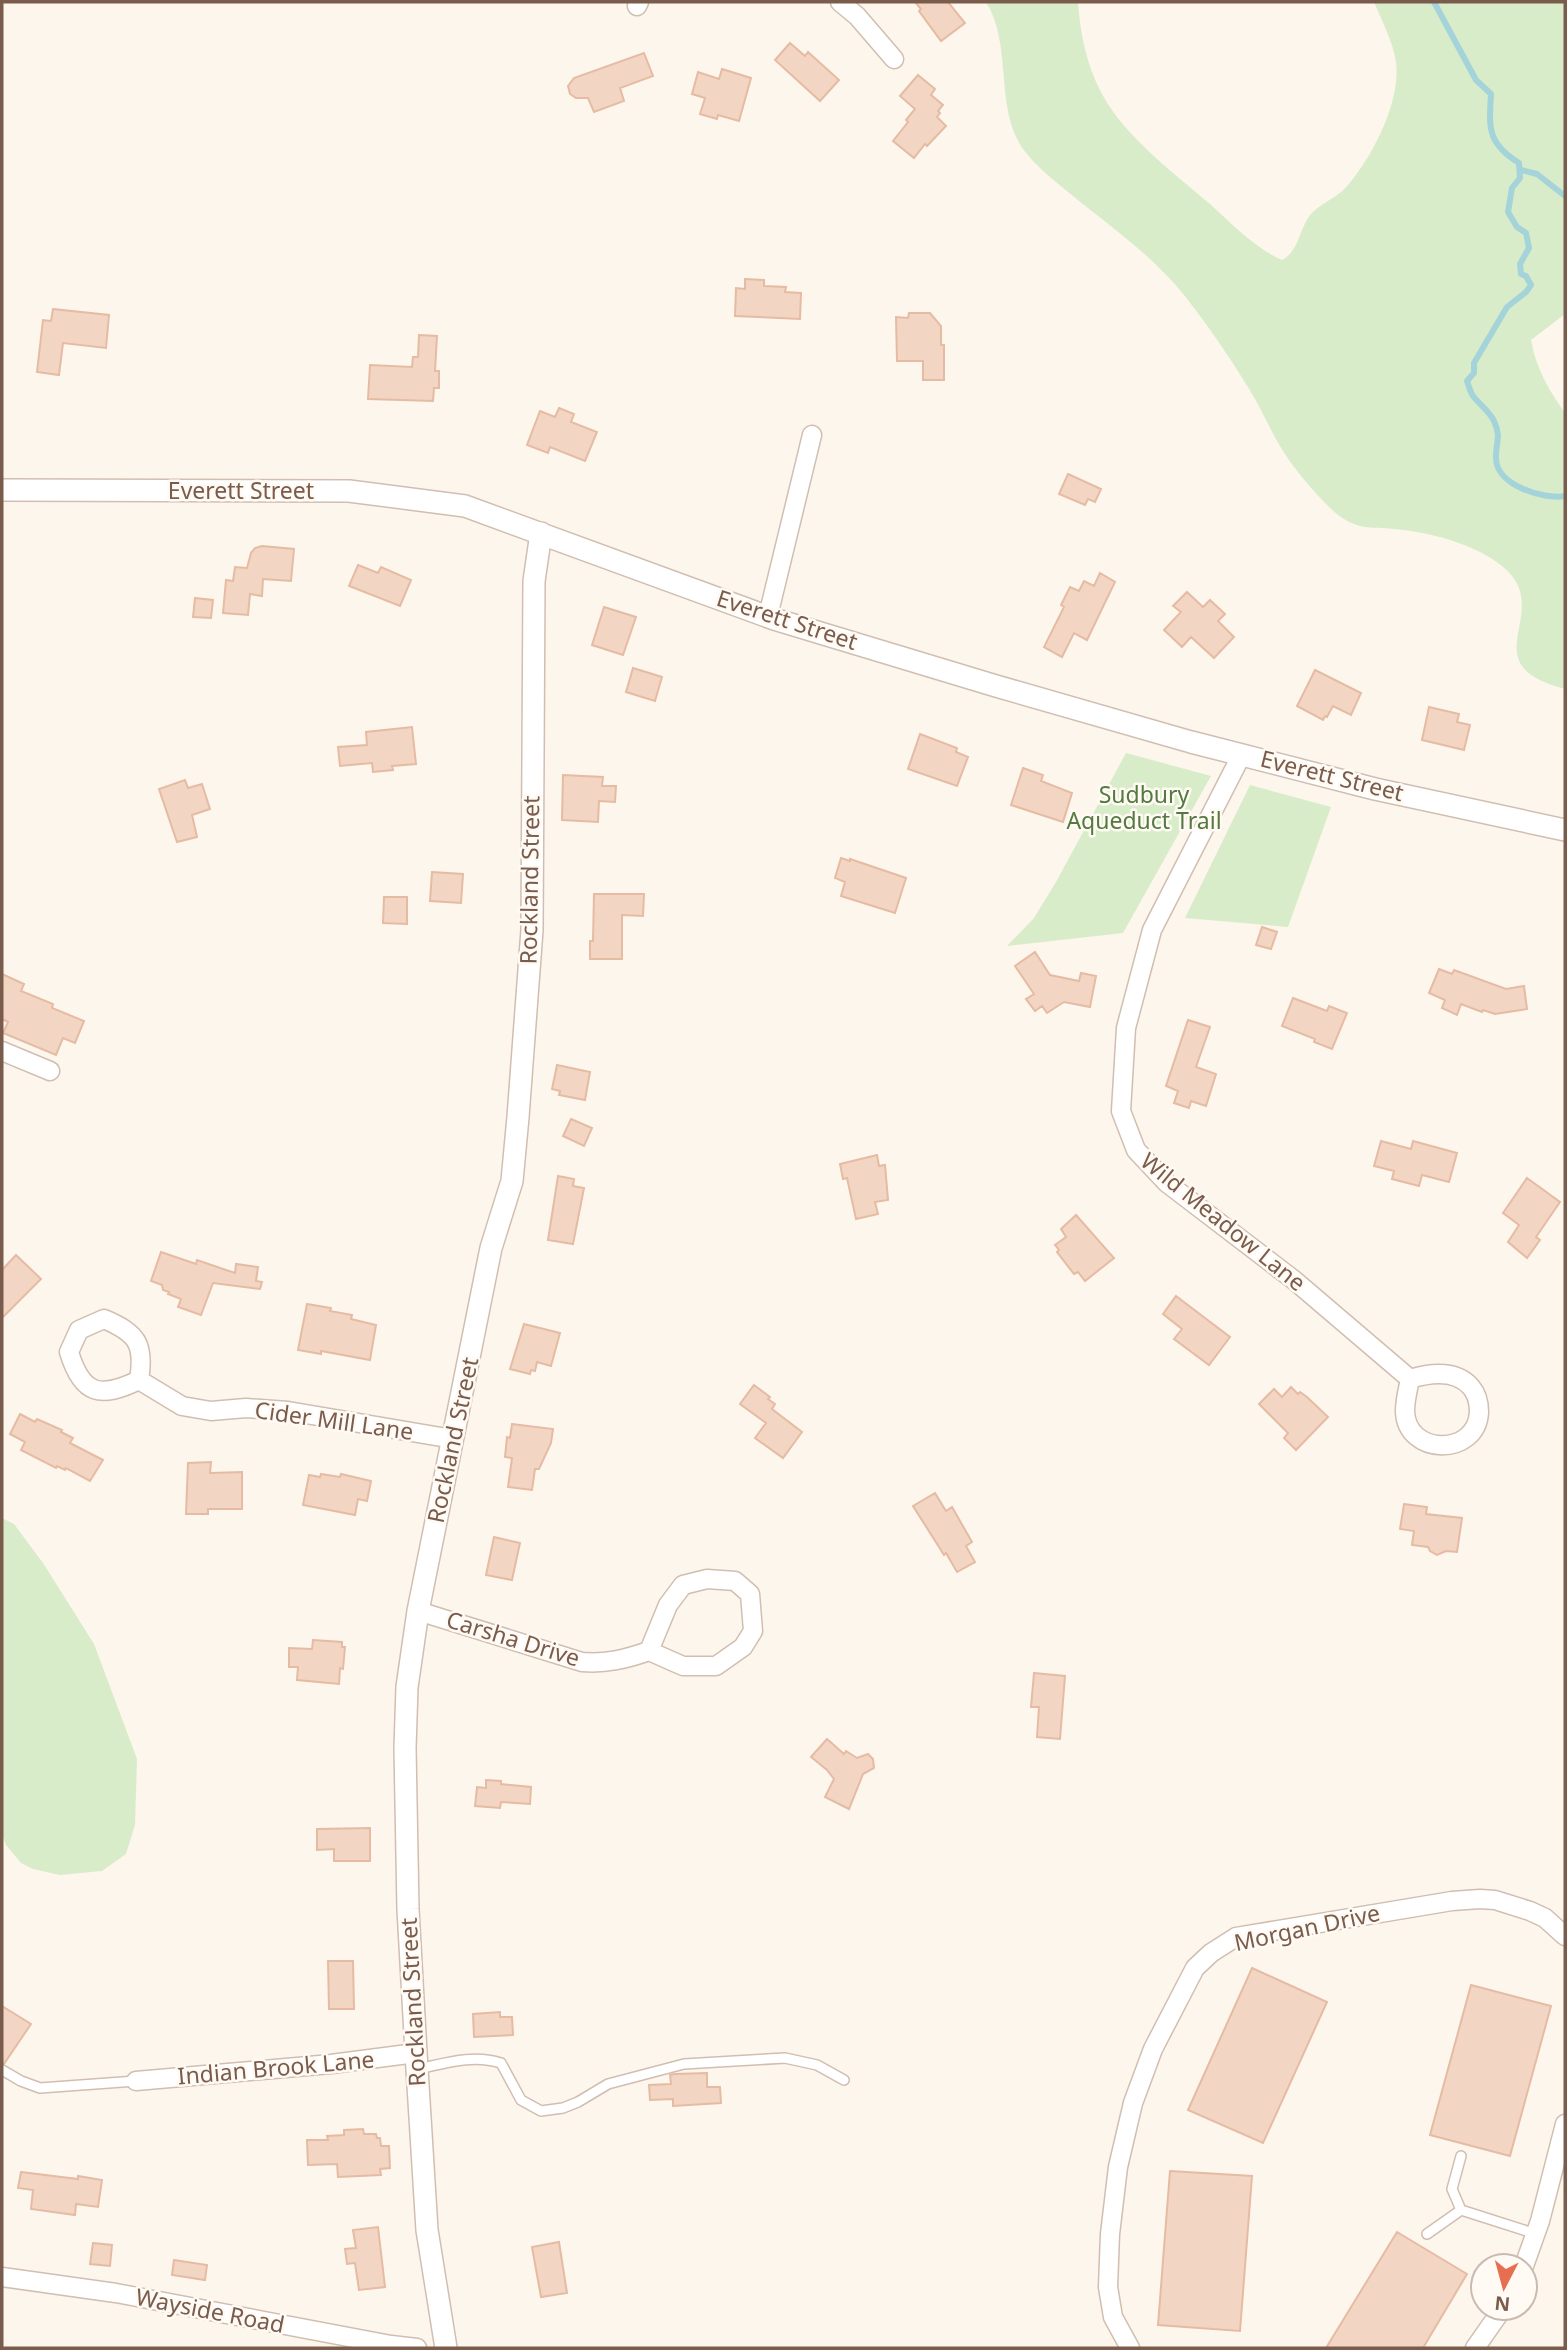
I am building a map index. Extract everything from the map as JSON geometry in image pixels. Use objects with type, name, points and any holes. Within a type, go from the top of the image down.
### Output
[{"type":"street","points":[[840,2],[857,16],[894,59]]},
{"type":"street","points":[[768,616],[812,435]]},
{"type":"street","name":"Everett Street","points":[[2,490],[349,491],[465,506],[768,616],[1104,718],[1375,789],[1565,830]]},
{"type":"street","name":"Rockland Street","points":[[446,2348],[427,2230],[416,2061],[408,1909],[405,1748],[407,1687],[418,1611],[491,1248],[512,1181],[532,930],[534,581],[541,533]]},
{"type":"street","name":"Wild Meadow Lane","points":[[1242,754],[1152,930],[1126,1028],[1121,1111],[1136,1150],[1167,1183],[1294,1280],[1410,1379]]},
{"type":"street","points":[[2,1051],[50,1071]]},
{"type":"street","points":[[104,1319],[127,1329],[138,1344],[141,1365],[139,1380],[119,1390],[104,1393],[85,1384],[75,1373],[69,1352],[79,1330],[104,1319]]},
{"type":"street","points":[[1448,1374],[1469,1384],[1477,1395],[1479,1408],[1478,1422],[1472,1433],[1448,1447],[1425,1443],[1415,1435],[1407,1423],[1405,1411],[1410,1379],[1448,1374]]},
{"type":"street","name":"Cider Mill Lane","points":[[139,1380],[182,1406],[211,1411],[288,1411],[453,1439]]},
{"type":"street","points":[[707,1579],[735,1581],[750,1594],[753,1631],[743,1647],[716,1666],[683,1666],[649,1651],[668,1605],[683,1585],[707,1579]]},
{"type":"street","name":"Carsha Drive","points":[[418,1611],[582,1662],[601,1664],[625,1660],[649,1651]]},
{"type":"street","name":"Morgan Drive","points":[[1130,2348],[1113,2317],[1108,2287],[1110,2234],[1118,2167],[1133,2103],[1153,2049],[1195,1968],[1211,1952],[1237,1937],[1452,1901],[1495,1900],[1522,1907],[1545,1918],[1565,1936]]},
{"type":"street","name":"Indian Brook Lane","points":[[136,2081],[331,2064],[416,2061]]},
{"type":"street","points":[[1529,2252],[1565,2124]]},
{"type":"street","name":"Wayside Road","points":[[2,2277],[116,2293],[417,2348]]},
{"type":"street","points":[[1475,2348],[1493,2322]]},
{"type":"lane","points":[[416,2061],[474,2057],[501,2063],[521,2100],[541,2111],[563,2108],[578,2102],[608,2084],[684,2064],[785,2058],[817,2065],[844,2080]]},
{"type":"lane","points":[[2,2070],[40,2088],[136,2081]]},
{"type":"lane","points":[[1461,2156],[1452,2189],[1461,2210],[1536,2234]]},
{"type":"lane","points":[[1427,2234],[1461,2210]]},
{"type":"green space","points":[[986,2],[1078,2],[1088,61],[1112,110],[1151,154],[1244,235],[1282,260],[1297,244],[1309,216],[1344,189],[1357,173],[1375,144],[1390,110],[1396,77],[1395,54],[1374,2],[1565,2],[1565,314],[1531,340],[1544,379],[1565,413],[1565,689],[1536,678],[1522,666],[1517,651],[1522,601],[1517,583],[1502,566],[1480,552],[1455,542],[1416,532],[1357,525],[1330,508],[1291,462],[1230,359],[1172,281],[1028,156],[1014,133],[1009,115],[999,37]]},
{"type":"green space","name":"Sudbury Aqueduct Trail","points":[[1126,753],[1211,776],[1123,933],[1007,946],[1034,918]]},
{"type":"green space","name":"Sudbury Aqueduct Trail","points":[[1250,785],[1331,807],[1288,927],[1185,918]]},
{"type":"green space","points":[[2,1518],[14,1524],[43,1563],[94,1644],[137,1759],[135,1825],[126,1854],[102,1871],[60,1875],[33,1869],[21,1863],[6,1845],[2,1833]]},
{"type":"building","points":[[915,2],[948,2],[965,23],[941,41]]},
{"type":"building","points":[[790,43],[805,56],[808,52],[839,80],[820,101],[775,60]]},
{"type":"building","points":[[644,53],[653,76],[620,88],[624,101],[594,112],[588,98],[576,98],[570,94],[568,86],[574,78]]},
{"type":"building","points":[[722,69],[751,78],[739,121],[718,115],[717,119],[700,114],[705,98],[692,94],[698,72],[719,79]]},
{"type":"building","points":[[918,75],[935,89],[931,95],[943,105],[937,117],[946,126],[927,146],[925,144],[914,158],[893,141],[915,109],[900,96]]},
{"type":"building","points":[[745,279],[764,280],[764,286],[786,287],[785,292],[801,293],[800,319],[735,316],[736,288],[745,289]]},
{"type":"building","points":[[53,309],[109,315],[106,348],[63,343],[59,375],[37,372],[43,320],[51,321]]},
{"type":"building","points":[[909,313],[930,313],[941,326],[944,380],[923,380],[923,361],[897,361],[896,317],[908,318]]},
{"type":"building","points":[[419,335],[437,336],[435,371],[439,371],[439,388],[434,388],[433,401],[368,399],[370,365],[412,367],[413,357],[418,357]]},
{"type":"building","points":[[559,408],[574,414],[571,422],[597,432],[585,461],[550,447],[548,453],[527,445],[540,411],[555,417]]},
{"type":"building","points":[[1068,474],[1101,489],[1095,502],[1088,499],[1085,505],[1059,494]]},
{"type":"building","points":[[262,546],[294,549],[291,581],[263,579],[262,596],[250,594],[248,615],[223,613],[226,580],[233,581],[235,567],[247,568],[251,553]]},
{"type":"building","points":[[358,565],[378,573],[381,567],[411,580],[400,606],[349,586]]},
{"type":"building","points":[[1100,573],[1115,582],[1087,640],[1074,633],[1062,657],[1044,647],[1064,607],[1061,605],[1070,587],[1079,591],[1084,581],[1094,586]]},
{"type":"building","points":[[1187,592],[1203,607],[1210,600],[1225,614],[1218,621],[1234,637],[1214,658],[1191,637],[1182,647],[1164,630],[1181,612],[1173,606]]},
{"type":"building","points":[[195,598],[213,600],[211,618],[193,617]]},
{"type":"building","points":[[604,607],[636,617],[623,655],[592,645]]},
{"type":"building","points":[[633,668],[662,677],[655,701],[626,692]]},
{"type":"building","points":[[1315,670],[1361,693],[1351,715],[1333,706],[1323,720],[1297,706]]},
{"type":"building","points":[[1429,707],[1459,714],[1457,722],[1470,725],[1464,750],[1422,740]]},
{"type":"building","points":[[412,727],[416,764],[392,766],[393,770],[373,772],[372,763],[340,766],[338,747],[367,745],[366,732]]},
{"type":"building","points":[[920,734],[957,748],[956,752],[968,757],[957,786],[908,769]]},
{"type":"building","points":[[1023,768],[1043,775],[1041,781],[1072,793],[1063,822],[1011,805]]},
{"type":"building","points":[[563,775],[603,777],[602,786],[616,786],[615,802],[599,801],[598,822],[562,820]]},
{"type":"building","points":[[185,780],[188,788],[202,784],[210,809],[192,815],[197,837],[177,842],[159,789]]},
{"type":"building","points":[[841,858],[906,878],[895,913],[841,896],[845,882],[835,878]]},
{"type":"building","points":[[432,872],[463,874],[461,903],[430,901]]},
{"type":"building","points":[[594,894],[644,894],[643,916],[622,915],[622,959],[590,959]]},
{"type":"building","points":[[384,897],[407,897],[407,924],[383,923]]},
{"type":"building","points":[[1262,927],[1277,932],[1271,949],[1256,945]]},
{"type":"building","points":[[1035,952],[1050,975],[1079,981],[1081,973],[1096,976],[1090,1007],[1064,1002],[1047,1013],[1042,1006],[1035,1011],[1026,999],[1034,994],[1015,966]]},
{"type":"building","points":[[1439,969],[1452,974],[1454,970],[1506,989],[1524,986],[1527,1009],[1495,1014],[1461,1004],[1457,1015],[1442,1008],[1445,1000],[1429,993]]},
{"type":"building","points":[[2,974],[24,984],[21,991],[84,1021],[75,1043],[63,1038],[56,1055],[3,1033],[8,1022],[2,1019]]},
{"type":"building","points":[[1293,998],[1327,1011],[1329,1006],[1347,1013],[1332,1049],[1282,1026]]},
{"type":"building","points":[[1188,1020],[1210,1027],[1196,1067],[1216,1074],[1206,1106],[1191,1101],[1189,1108],[1174,1103],[1178,1091],[1166,1086]]},
{"type":"building","points":[[557,1065],[590,1072],[585,1100],[559,1095],[560,1091],[552,1089]]},
{"type":"building","points":[[571,1119],[592,1128],[584,1146],[563,1136]]},
{"type":"building","points":[[1381,1141],[1411,1149],[1413,1141],[1457,1153],[1449,1182],[1422,1175],[1419,1186],[1392,1179],[1394,1171],[1374,1166]]},
{"type":"building","points":[[877,1155],[879,1166],[885,1165],[888,1200],[875,1202],[878,1214],[856,1219],[847,1178],[843,1179],[840,1164]]},
{"type":"building","points":[[558,1176],[574,1179],[573,1186],[584,1188],[573,1244],[548,1240]]},
{"type":"building","points":[[1527,1178],[1560,1202],[1536,1237],[1540,1240],[1527,1258],[1508,1242],[1519,1225],[1503,1213]]},
{"type":"building","points":[[1076,1215],[1114,1258],[1085,1281],[1078,1272],[1074,1274],[1057,1252],[1059,1250],[1055,1245],[1066,1237],[1061,1229]]},
{"type":"building","points":[[161,1252],[196,1264],[197,1260],[235,1273],[236,1264],[258,1267],[256,1281],[262,1282],[260,1289],[213,1283],[201,1315],[178,1307],[181,1299],[168,1294],[162,1285],[151,1281]]},
{"type":"building","points":[[16,1255],[41,1279],[2,1318],[2,1270]]},
{"type":"building","points":[[1176,1296],[1230,1337],[1209,1365],[1174,1339],[1182,1329],[1163,1314]]},
{"type":"building","points":[[307,1304],[331,1308],[330,1311],[352,1315],[351,1319],[376,1325],[370,1360],[321,1351],[321,1354],[298,1350]]},
{"type":"building","points":[[524,1324],[560,1333],[551,1366],[537,1362],[535,1371],[531,1370],[530,1374],[510,1369]]},
{"type":"building","points":[[754,1385],[770,1397],[768,1399],[775,1404],[772,1409],[802,1432],[783,1458],[755,1438],[766,1423],[740,1404]]},
{"type":"building","points":[[1291,1387],[1298,1394],[1300,1392],[1307,1397],[1328,1417],[1296,1450],[1284,1438],[1288,1433],[1259,1404],[1274,1389],[1282,1397]]},
{"type":"building","points":[[20,1414],[35,1422],[37,1419],[62,1430],[61,1432],[73,1438],[70,1443],[103,1460],[90,1481],[21,1450],[25,1442],[10,1434]]},
{"type":"building","points":[[512,1424],[553,1429],[551,1443],[539,1469],[535,1469],[532,1490],[508,1487],[512,1458],[505,1457],[507,1437],[510,1438]]},
{"type":"building","points":[[211,1462],[210,1473],[242,1472],[242,1509],[208,1509],[208,1514],[186,1514],[188,1463]]},
{"type":"building","points":[[321,1474],[340,1477],[341,1474],[371,1481],[367,1501],[358,1499],[355,1515],[303,1505],[309,1475],[320,1477]]},
{"type":"building","points":[[935,1493],[946,1511],[952,1507],[972,1542],[966,1546],[975,1562],[957,1572],[913,1506]]},
{"type":"building","points":[[1404,1504],[1427,1507],[1426,1514],[1462,1518],[1457,1552],[1446,1551],[1437,1555],[1428,1547],[1412,1545],[1414,1531],[1400,1529]]},
{"type":"building","points":[[494,1537],[520,1543],[512,1580],[486,1575]]},
{"type":"building","points":[[313,1640],[342,1642],[342,1647],[345,1647],[339,1684],[297,1680],[298,1667],[289,1667],[289,1648],[312,1649]]},
{"type":"building","points":[[1034,1673],[1065,1676],[1060,1739],[1037,1737],[1039,1707],[1031,1707]]},
{"type":"building","points":[[827,1739],[844,1754],[846,1751],[857,1758],[868,1754],[873,1759],[874,1768],[863,1774],[849,1809],[825,1797],[834,1779],[811,1757]]},
{"type":"building","points":[[486,1780],[531,1787],[530,1804],[501,1802],[500,1808],[475,1806],[477,1787],[486,1788]]},
{"type":"building","points":[[370,1828],[370,1861],[334,1861],[334,1849],[317,1850],[317,1829]]},
{"type":"building","points":[[328,1961],[353,1961],[354,2009],[329,2009]]},
{"type":"building","points":[[1252,1968],[1327,2002],[1263,2143],[1188,2110]]},
{"type":"building","points":[[1471,1985],[1551,2006],[1510,2156],[1430,2135]]},
{"type":"building","points":[[2,2006],[31,2024],[4,2064],[2,2063]]},
{"type":"building","points":[[500,2012],[500,2017],[512,2017],[513,2035],[474,2037],[473,2014]]},
{"type":"building","points":[[707,2073],[707,2087],[720,2087],[721,2103],[673,2106],[673,2099],[650,2100],[649,2085],[671,2084],[670,2075]]},
{"type":"building","points":[[363,2129],[364,2134],[376,2134],[377,2138],[380,2138],[381,2146],[389,2146],[390,2168],[380,2169],[381,2175],[338,2177],[337,2164],[308,2165],[307,2140],[328,2140],[327,2136],[344,2135],[344,2130]]},
{"type":"building","points":[[1170,2171],[1252,2176],[1240,2331],[1158,2325]]},
{"type":"building","points":[[21,2172],[102,2180],[98,2207],[76,2204],[75,2215],[31,2209],[33,2190],[18,2188]]},
{"type":"building","points":[[378,2227],[385,2287],[359,2290],[355,2263],[347,2264],[345,2249],[356,2248],[353,2230]]},
{"type":"building","points":[[1397,2232],[1467,2274],[1423,2348],[1326,2348]]},
{"type":"building","points":[[559,2242],[567,2293],[541,2297],[532,2247]]},
{"type":"building","points":[[93,2243],[112,2245],[110,2266],[90,2264]]},
{"type":"building","points":[[174,2260],[207,2265],[205,2280],[172,2275]]},
{"type":"waterway","points":[[1434,2],[1476,80],[1491,94],[1492,134],[1501,149],[1519,163],[1520,178],[1512,188],[1508,212],[1517,227],[1526,233],[1529,248],[1520,264],[1521,274],[1526,276],[1531,285],[1507,307],[1474,363],[1474,373],[1467,381],[1472,394],[1494,421],[1498,437],[1496,459],[1504,476],[1512,483],[1534,493],[1565,496]]},
{"type":"waterway","points":[[1521,170],[1537,174],[1565,196]]}]
